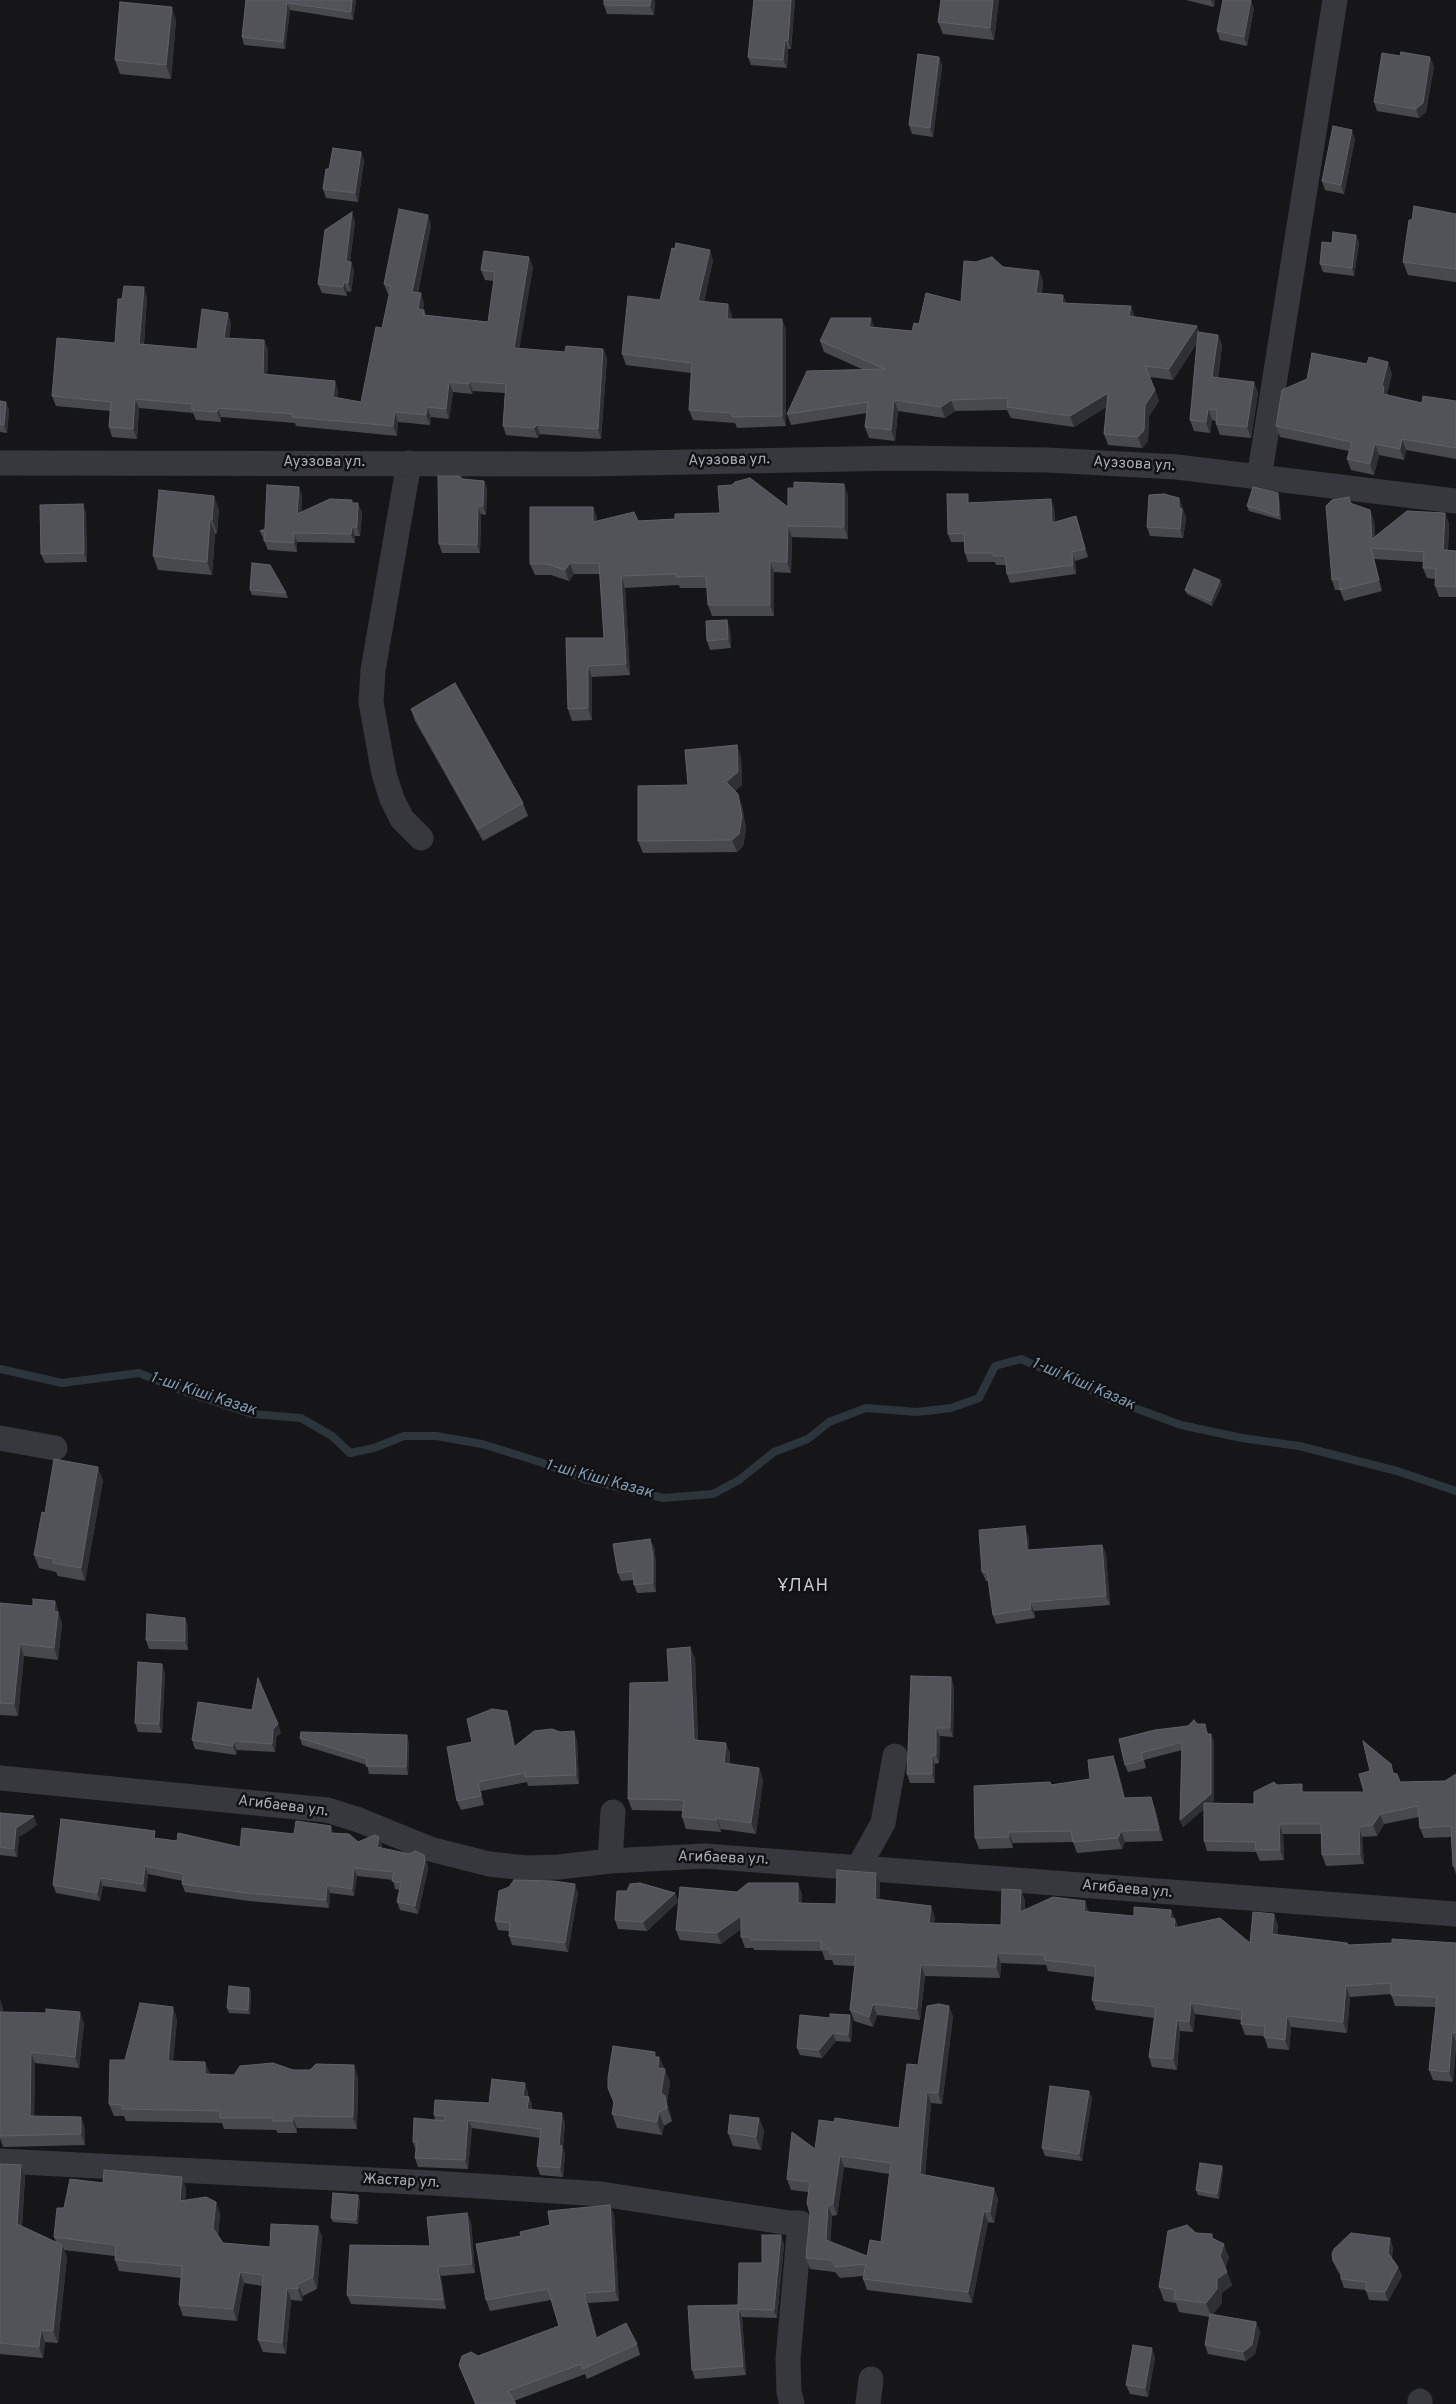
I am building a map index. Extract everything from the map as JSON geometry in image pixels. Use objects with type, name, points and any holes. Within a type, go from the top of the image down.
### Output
[{"type":"street","points":[[1259,478],[1335,0]]},
{"type":"street","name":"Ауэзова ул.","points":[[0,463],[585,464],[901,458],[1048,460],[1177,468],[1456,501]]},
{"type":"street","points":[[409,463],[375,661],[371,702],[384,774],[392,799],[402,819],[421,838]]},
{"type":"street","points":[[0,1438],[55,1448]]},
{"type":"street","points":[[858,1868],[884,1823],[895,1756]]},
{"type":"street","name":"Агибаева ул.","points":[[0,1778],[327,1810],[359,1820],[430,1849],[489,1864],[551,1867],[610,1861],[705,1856],[1456,1914]]},
{"type":"street","points":[[610,1861],[613,1812]]},
{"type":"street","name":"Жастар ул.","points":[[0,2161],[432,2183],[602,2194],[800,2223],[788,2359],[789,2392],[792,2404]]},
{"type":"street","points":[[868,2404],[871,2379]]},
{"type":"building","points":[[246,0],[352,0],[351,12],[287,3],[283,42],[242,37]]},
{"type":"building","points":[[604,0],[651,0],[650,6],[604,5]]},
{"type":"building","points":[[754,0],[791,0],[788,41],[785,40],[783,60],[748,57]]},
{"type":"building","points":[[941,0],[993,0],[990,28],[938,22]]},
{"type":"building","points":[[1223,0],[1251,0],[1244,37],[1217,31]]},
{"type":"building","points":[[120,2],[172,7],[166,65],[115,60]]},
{"type":"building","points":[[1401,52],[1430,57],[1423,103],[1416,109],[1374,102],[1382,53],[1400,56]]},
{"type":"building","points":[[918,54],[939,57],[930,128],[909,125]]},
{"type":"building","points":[[1333,126],[1352,130],[1341,185],[1322,181]]},
{"type":"building","points":[[333,148],[361,152],[355,193],[323,189],[326,169],[329,169]]},
{"type":"building","points":[[1414,206],[1456,214],[1456,269],[1403,262],[1409,220],[1412,220]]},
{"type":"building","points":[[399,209],[428,215],[412,292],[421,293],[418,309],[424,310],[423,315],[488,322],[495,272],[481,270],[484,251],[529,257],[514,348],[565,352],[566,346],[603,349],[598,429],[537,425],[534,428],[503,426],[506,384],[469,381],[469,384],[449,382],[446,409],[427,407],[426,415],[395,412],[393,426],[292,417],[293,414],[218,408],[217,412],[192,410],[192,404],[135,399],[133,429],[109,427],[111,402],[52,396],[57,338],[115,343],[118,299],[122,299],[124,286],[144,287],[139,344],[197,349],[202,309],[228,313],[224,338],[264,340],[263,374],[335,381],[333,397],[361,402],[376,327],[382,328],[391,286],[384,284]]},
{"type":"building","points":[[352,212],[346,261],[351,262],[348,283],[344,282],[343,287],[318,284],[325,230]]},
{"type":"building","points":[[1333,232],[1356,235],[1352,268],[1320,264],[1322,242],[1332,243]]},
{"type":"building","points":[[676,243],[710,250],[698,301],[728,304],[727,319],[782,319],[782,416],[733,417],[731,413],[689,410],[692,363],[622,354],[628,296],[660,300],[672,248],[675,249]]},
{"type":"building","points":[[992,257],[1003,267],[1039,271],[1036,293],[1063,295],[1062,303],[1131,306],[1129,316],[1197,326],[1169,369],[1145,366],[1155,390],[1145,405],[1144,430],[1138,437],[1104,434],[1108,393],[1070,416],[1007,407],[1008,398],[951,400],[941,407],[894,400],[891,430],[865,427],[868,402],[787,414],[807,371],[885,369],[820,341],[831,318],[871,318],[869,327],[912,331],[914,323],[919,324],[926,293],[961,302],[964,261],[976,262]]},
{"type":"building","points":[[1198,332],[1218,335],[1212,377],[1254,382],[1247,427],[1216,424],[1217,410],[1208,409],[1206,422],[1190,420]]},
{"type":"building","points":[[1312,353],[1367,364],[1369,357],[1388,362],[1382,386],[1384,387],[1383,394],[1422,403],[1423,396],[1456,401],[1456,448],[1402,439],[1400,449],[1375,444],[1370,464],[1347,459],[1352,442],[1276,426],[1282,390],[1307,379]]},
{"type":"building","points":[[0,401],[6,402],[4,425],[0,424]]},
{"type":"building","points":[[438,476],[459,476],[463,479],[484,481],[483,506],[478,506],[477,545],[439,544]]},
{"type":"building","points":[[750,478],[788,507],[788,488],[794,488],[794,482],[844,484],[844,527],[788,526],[787,562],[770,561],[770,605],[708,605],[706,576],[676,577],[676,574],[621,576],[626,664],[588,666],[588,708],[568,709],[566,638],[604,638],[599,563],[570,563],[565,570],[547,564],[530,564],[530,507],[593,507],[593,522],[634,512],[638,521],[675,519],[675,514],[720,513],[718,486],[732,485],[735,482]]},
{"type":"building","points":[[267,485],[299,487],[297,514],[330,499],[352,500],[352,503],[358,503],[357,527],[352,527],[351,534],[294,533],[294,543],[264,541],[265,532],[260,531],[265,529]]},
{"type":"building","points":[[1253,487],[1278,493],[1279,516],[1247,506]]},
{"type":"building","points":[[159,490],[214,496],[207,562],[153,556]]},
{"type":"building","points":[[947,494],[968,494],[968,503],[1051,499],[1052,523],[1076,516],[1085,549],[1072,552],[1073,565],[1007,574],[1005,556],[993,556],[993,553],[965,553],[964,533],[948,534]]},
{"type":"building","points":[[1164,494],[1179,498],[1179,508],[1182,509],[1180,529],[1147,527],[1149,495]]},
{"type":"building","points":[[1349,497],[1350,503],[1370,510],[1372,539],[1407,511],[1445,513],[1443,550],[1456,551],[1456,587],[1435,586],[1436,568],[1423,568],[1424,552],[1371,548],[1379,580],[1340,590],[1340,579],[1332,580],[1326,506],[1332,500]]},
{"type":"building","points":[[83,504],[84,553],[41,554],[40,505]]},
{"type":"building","points":[[252,563],[270,565],[286,593],[250,590]]},
{"type":"building","points":[[1194,569],[1220,580],[1211,601],[1185,590]]},
{"type":"building","points":[[727,620],[728,639],[707,641],[706,621]]},
{"type":"building","points":[[455,683],[523,803],[478,829],[411,709]]},
{"type":"building","points":[[737,745],[738,772],[726,782],[738,794],[742,817],[739,834],[732,840],[638,841],[638,786],[688,785],[685,750]]},
{"type":"building","points":[[54,1459],[98,1467],[81,1568],[53,1563],[54,1559],[34,1555],[42,1512],[45,1513]]},
{"type":"building","points":[[1025,1526],[1027,1550],[1102,1545],[1106,1596],[1030,1602],[1031,1609],[993,1615],[987,1572],[982,1572],[979,1530]]},
{"type":"building","points":[[650,1539],[653,1556],[653,1583],[634,1585],[633,1571],[618,1573],[613,1544]]},
{"type":"building","points":[[33,1599],[55,1601],[54,1611],[58,1612],[54,1648],[20,1644],[14,1704],[0,1703],[0,1603],[33,1606]]},
{"type":"building","points":[[147,1614],[185,1618],[185,1641],[146,1640]]},
{"type":"building","points":[[690,1647],[694,1740],[726,1743],[724,1763],[759,1768],[751,1823],[717,1818],[717,1820],[682,1817],[684,1800],[628,1799],[630,1683],[669,1682],[667,1649]]},
{"type":"building","points":[[138,1662],[162,1664],[159,1724],[135,1723]]},
{"type":"building","points":[[911,1676],[951,1677],[950,1728],[936,1728],[936,1755],[932,1755],[932,1774],[907,1774]]},
{"type":"building","points":[[258,1678],[278,1724],[273,1729],[272,1744],[233,1741],[233,1746],[192,1740],[198,1702],[252,1710]]},
{"type":"building","points":[[492,1709],[507,1711],[514,1747],[534,1731],[552,1729],[560,1732],[574,1731],[576,1775],[525,1777],[525,1773],[478,1782],[481,1796],[457,1801],[447,1747],[472,1742],[467,1719]]},
{"type":"building","points":[[1194,1720],[1197,1724],[1205,1724],[1207,1734],[1211,1734],[1211,1794],[1180,1820],[1182,1742],[1141,1753],[1143,1760],[1125,1765],[1119,1739],[1155,1730],[1188,1726]]},
{"type":"building","points":[[301,1732],[407,1735],[406,1767],[366,1766],[367,1759],[300,1738]]},
{"type":"building","points":[[1363,1741],[1391,1764],[1393,1773],[1397,1774],[1400,1782],[1445,1781],[1456,1774],[1456,1866],[1453,1866],[1451,1826],[1420,1828],[1418,1806],[1380,1814],[1373,1825],[1359,1827],[1360,1854],[1322,1855],[1321,1824],[1279,1824],[1280,1850],[1256,1850],[1255,1842],[1204,1841],[1204,1803],[1254,1804],[1254,1792],[1274,1782],[1277,1785],[1302,1784],[1302,1792],[1364,1792],[1359,1774],[1370,1771]]},
{"type":"building","points":[[1113,1756],[1124,1798],[1151,1797],[1159,1830],[1121,1831],[1118,1838],[1073,1842],[1071,1831],[1009,1832],[1009,1837],[975,1838],[974,1786],[1050,1782],[1051,1785],[1090,1779],[1088,1760]]},
{"type":"building","points":[[0,1813],[34,1816],[16,1828],[14,1849],[0,1847]]},
{"type":"building","points":[[61,1819],[155,1831],[154,1838],[177,1841],[178,1833],[240,1847],[242,1828],[294,1834],[296,1821],[331,1826],[330,1833],[349,1834],[358,1842],[375,1835],[379,1837],[377,1847],[410,1854],[415,1851],[424,1855],[425,1861],[415,1906],[397,1902],[401,1883],[392,1881],[394,1872],[354,1868],[352,1889],[327,1885],[326,1900],[247,1893],[182,1884],[184,1874],[145,1866],[143,1884],[100,1878],[97,1893],[53,1885]]},
{"type":"building","points":[[837,1870],[876,1873],[875,1899],[931,1906],[929,1923],[1001,1925],[1002,1889],[1021,1890],[1020,1912],[1053,1897],[1085,1901],[1084,1911],[1089,1912],[1134,1916],[1134,1907],[1171,1910],[1170,1918],[1175,1919],[1174,1928],[1220,1918],[1250,1943],[1253,1912],[1274,1914],[1272,1934],[1347,1943],[1349,1945],[1392,1943],[1392,1939],[1456,1943],[1456,2033],[1452,2032],[1449,2072],[1429,2070],[1437,1997],[1391,1995],[1391,1983],[1346,1986],[1343,2022],[1287,2016],[1285,2040],[1264,2037],[1265,2026],[1241,2024],[1242,2010],[1191,2003],[1189,2022],[1177,2020],[1173,2059],[1149,2057],[1156,2007],[1092,2000],[1096,1966],[1044,1960],[1045,1955],[997,1953],[996,1967],[921,1965],[917,2009],[873,2004],[869,2017],[850,2010],[856,1955],[830,1954],[830,1949],[821,1949],[821,1941],[750,1940],[750,1937],[741,1937],[741,1916],[717,1933],[676,1930],[680,1887],[737,1892],[748,1883],[798,1883],[798,1903],[836,1904]]},
{"type":"building","points":[[514,1880],[553,1881],[575,1884],[565,1943],[509,1936],[510,1923],[495,1921],[499,1891],[509,1887]]},
{"type":"building","points":[[640,1883],[675,1893],[643,1922],[615,1920],[617,1891],[627,1891],[630,1884]]},
{"type":"building","points":[[229,1986],[249,1988],[248,2010],[227,2008]]},
{"type":"building","points":[[140,2003],[173,2007],[168,2061],[205,2062],[205,2074],[234,2075],[240,2066],[273,2063],[293,2070],[310,2070],[316,2064],[354,2065],[353,2117],[293,2116],[293,2121],[273,2121],[273,2118],[220,2118],[220,2111],[122,2109],[122,2105],[109,2104],[110,2060],[125,2060]]},
{"type":"building","points":[[939,2004],[949,2006],[938,2093],[927,2092],[920,2174],[994,2188],[990,2212],[984,2211],[968,2292],[863,2279],[866,2264],[836,2267],[831,2260],[806,2258],[810,2213],[807,2203],[810,2182],[787,2179],[792,2132],[815,2149],[819,2120],[834,2122],[835,2118],[899,2128],[907,2064],[918,2065],[927,2006]],"holes":[[[840,2156],[891,2163],[881,2242],[870,2240],[867,2256],[826,2240],[828,2205],[833,2204]]]},
{"type":"building","points":[[46,2009],[80,2012],[75,2057],[31,2052],[30,2116],[81,2117],[81,2134],[0,2136],[0,2012],[46,2013]]},
{"type":"building","points":[[830,2014],[850,2015],[848,2035],[833,2033],[819,2050],[797,2048],[800,2015],[830,2018]]},
{"type":"building","points":[[613,2046],[655,2052],[654,2057],[659,2057],[658,2068],[665,2069],[661,2093],[665,2096],[667,2108],[659,2112],[657,2122],[612,2114],[614,2102],[608,2088],[608,2078]]},
{"type":"building","points":[[492,2079],[525,2083],[523,2096],[529,2097],[527,2109],[562,2113],[559,2145],[562,2146],[560,2168],[537,2166],[541,2129],[468,2120],[465,2160],[415,2158],[417,2142],[413,2142],[414,2118],[445,2121],[445,2116],[434,2115],[435,2100],[489,2103]]},
{"type":"building","points":[[1050,2086],[1089,2091],[1079,2154],[1042,2148]]},
{"type":"building","points":[[730,2115],[759,2118],[756,2137],[728,2133]]},
{"type":"building","points":[[1200,2163],[1222,2166],[1217,2194],[1196,2190]]},
{"type":"building","points":[[0,2164],[21,2165],[17,2224],[62,2245],[53,2331],[41,2330],[39,2347],[0,2343]]},
{"type":"building","points":[[104,2170],[182,2177],[180,2201],[206,2197],[216,2202],[213,2228],[223,2243],[270,2247],[271,2224],[318,2226],[313,2277],[298,2284],[298,2289],[287,2288],[282,2343],[258,2340],[263,2275],[240,2272],[233,2309],[179,2305],[182,2266],[115,2260],[116,2245],[54,2237],[57,2208],[64,2208],[70,2179],[103,2183]]},
{"type":"building","points":[[333,2193],[358,2195],[356,2220],[331,2218]]},
{"type":"building","points":[[610,2205],[615,2291],[584,2293],[596,2338],[626,2323],[637,2344],[583,2369],[581,2364],[508,2391],[516,2404],[476,2404],[459,2365],[462,2356],[471,2352],[478,2356],[559,2326],[548,2289],[486,2300],[476,2244],[521,2236],[520,2232],[550,2225],[548,2211]]},
{"type":"building","points":[[467,2213],[472,2264],[438,2267],[443,2300],[347,2295],[350,2245],[430,2246],[427,2217]]},
{"type":"building","points":[[1187,2225],[1196,2233],[1212,2234],[1212,2238],[1224,2244],[1220,2256],[1227,2272],[1217,2279],[1217,2289],[1206,2303],[1174,2299],[1175,2290],[1159,2287],[1168,2231]]},
{"type":"building","points":[[1351,2233],[1390,2238],[1388,2253],[1398,2267],[1385,2292],[1366,2291],[1366,2282],[1341,2279],[1341,2271],[1333,2261],[1332,2254],[1334,2249]]},
{"type":"building","points":[[762,2235],[781,2235],[774,2310],[738,2309],[743,2366],[692,2370],[688,2306],[738,2305],[739,2263],[762,2263]]},
{"type":"building","points":[[1210,2314],[1256,2322],[1252,2345],[1243,2352],[1205,2345]]},
{"type":"building","points":[[1133,2345],[1152,2348],[1145,2388],[1126,2385]]},
{"type":"waterway","name":"1-ші Кіші Казак","points":[[0,1369],[62,1383],[139,1373],[186,1392],[252,1414],[301,1418],[332,1436],[350,1453],[374,1448],[404,1436],[436,1436],[482,1444],[540,1462],[585,1479],[663,1498],[713,1494],[739,1480],[774,1452],[808,1439],[829,1422],[866,1408],[917,1412],[951,1408],[979,1398],[995,1366],[1021,1359],[1113,1400],[1181,1425],[1242,1438],[1299,1446],[1397,1471],[1456,1491]]},
{"type":"district","name":"ҰЛАН","points":[[803,1587]]}]
